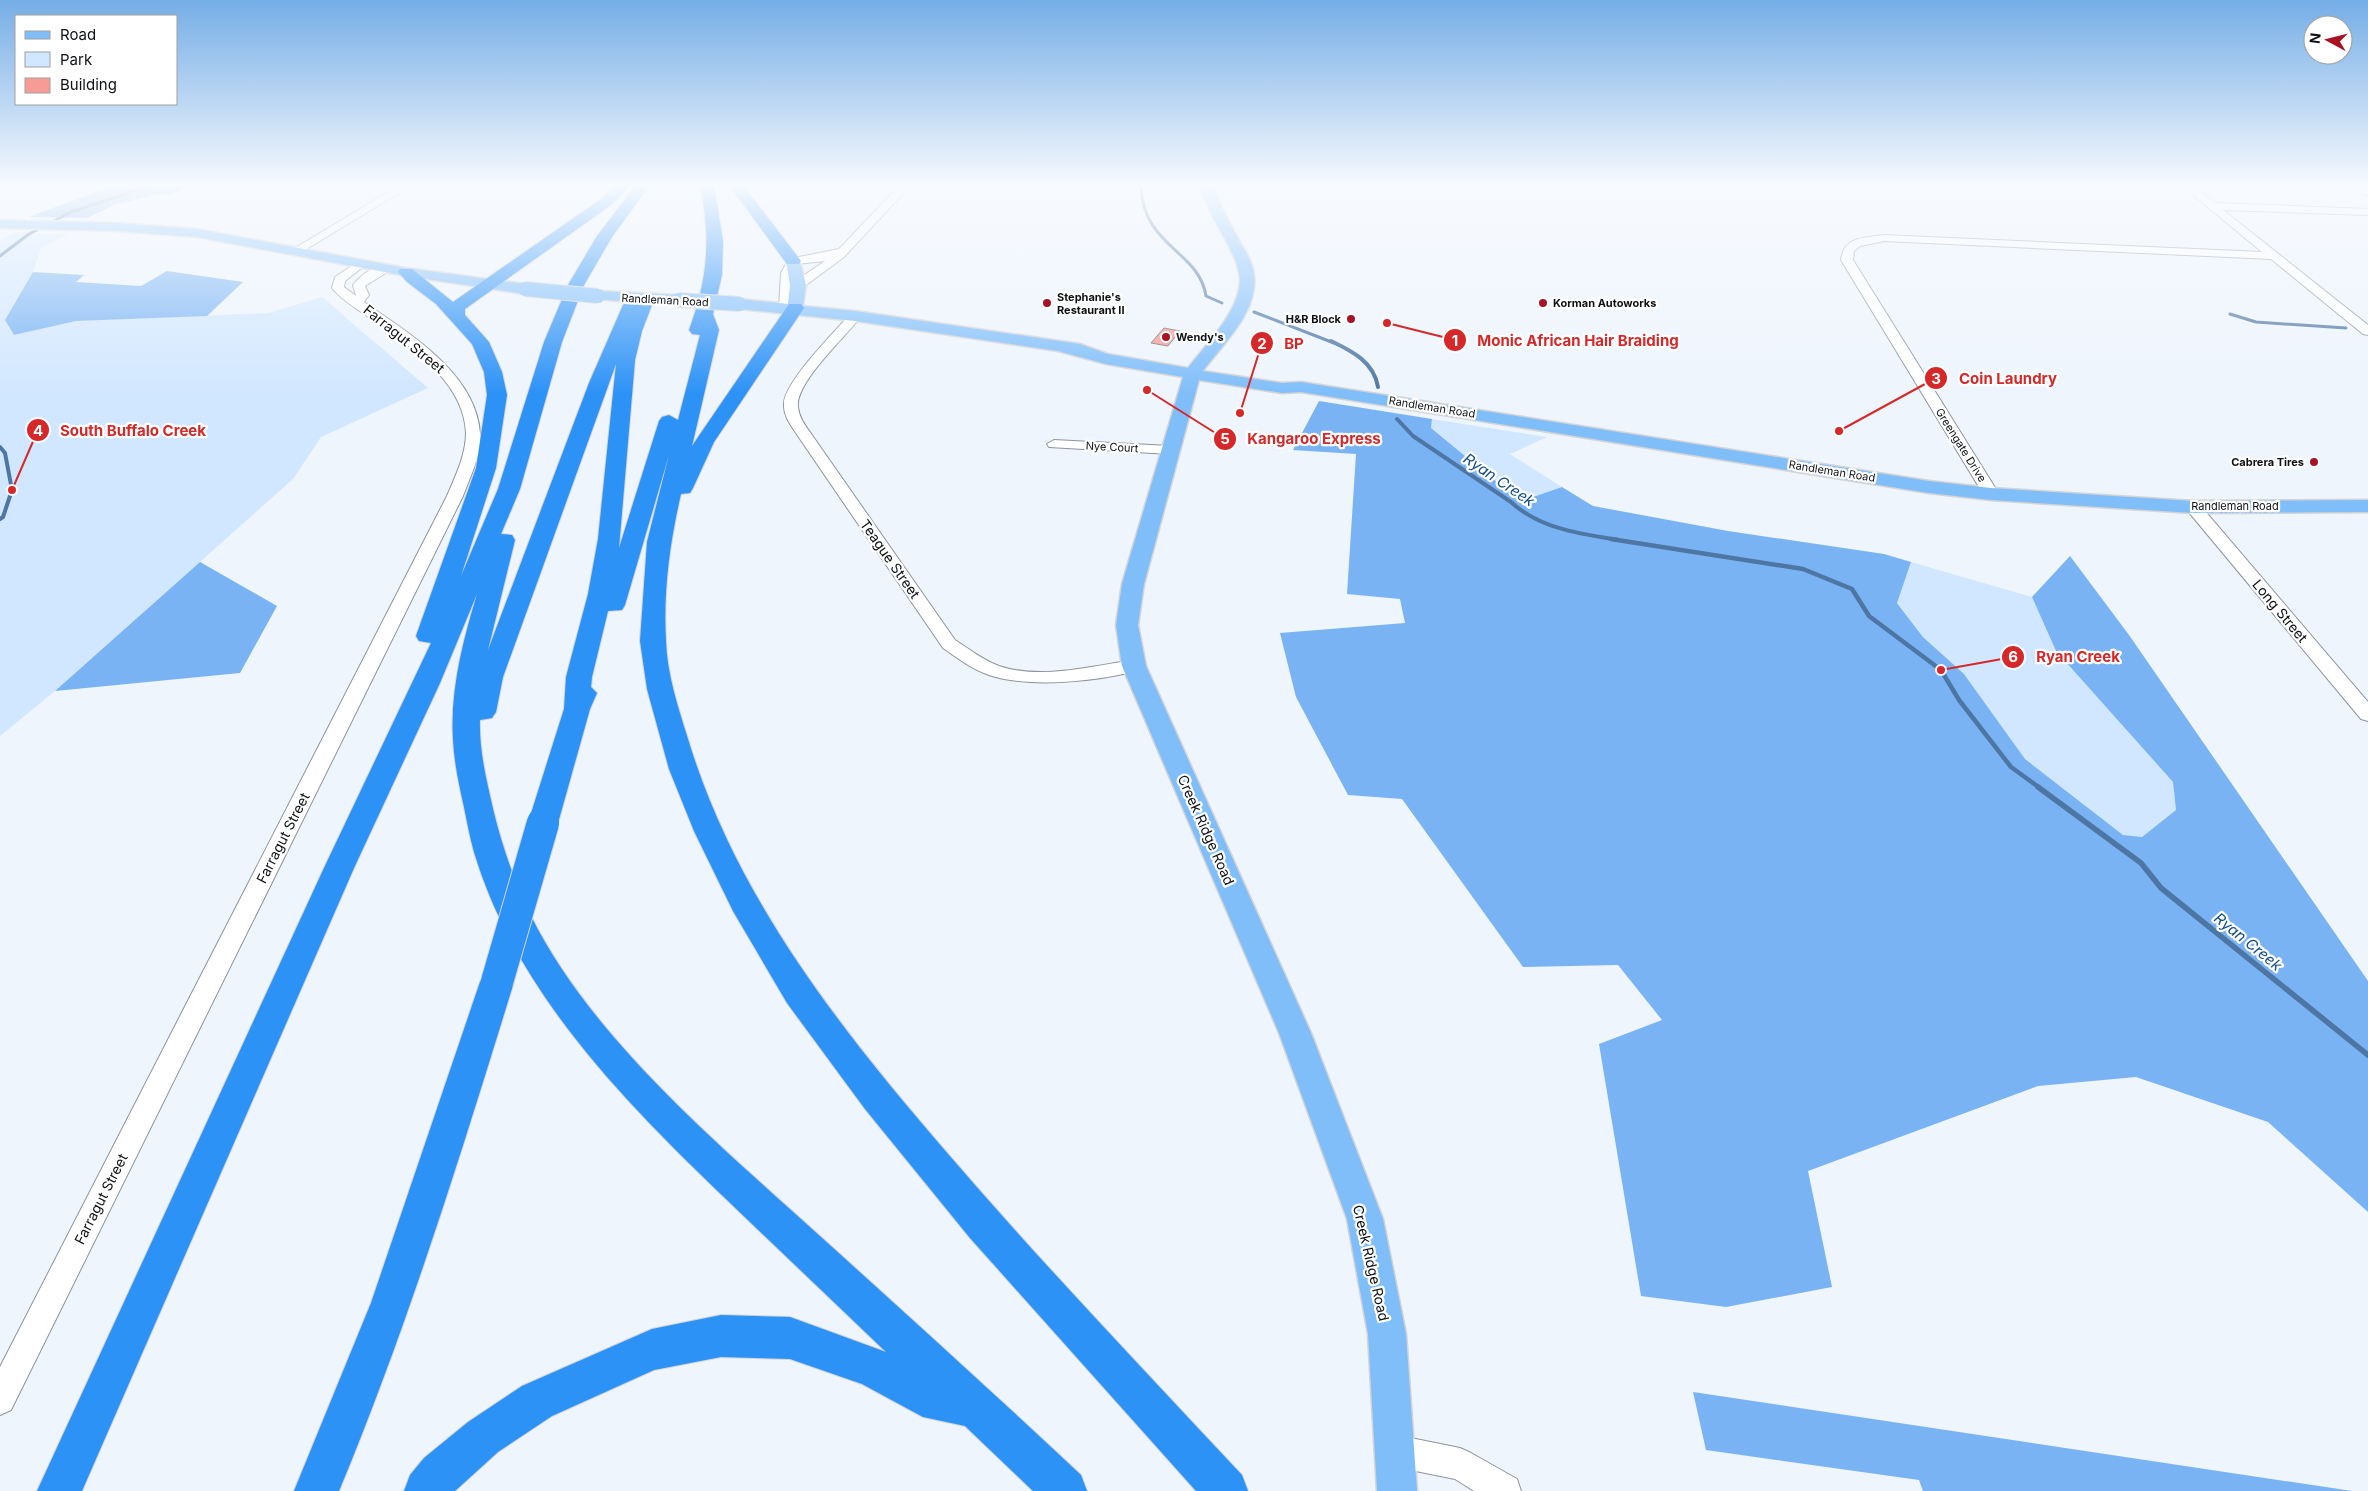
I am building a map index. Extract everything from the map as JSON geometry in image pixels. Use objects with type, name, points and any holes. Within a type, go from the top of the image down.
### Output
[{"type":"highway","points":[[456,316],[456,307],[531,255]]},
{"type":"highway","points":[[59,1491],[339,868],[427,683],[509,489],[553,342],[576,285],[594,255]]},
{"type":"highway","points":[[316,1491],[346,1423],[402,1277],[497,982],[577,709],[592,676],[636,526],[704,314],[715,270],[716,255]]},
{"type":"highway","points":[[788,255],[793,261]]},
{"type":"highway","points":[[339,868],[438,610],[486,468],[497,396],[492,372],[480,342],[445,303],[424,286],[413,281],[406,272]]},
{"type":"highway","points":[[470,761],[480,731],[490,677],[599,383],[632,305],[641,298],[643,305],[633,331],[626,360],[609,538],[600,594],[579,676],[577,709]]},
{"type":"highway","points":[[658,542],[704,442],[790,308]]},
{"type":"highway","points":[[704,314],[710,330],[658,542],[653,642],[660,689],[684,769],[709,831],[750,911],[799,993],[878,1098],[978,1217],[1226,1491]]},
{"type":"highway","points":[[509,489],[507,529],[471,668],[465,734],[475,800],[501,890],[537,958],[578,1018],[635,1085],[712,1161],[978,1407],[1065,1491]]},
{"type":"highway","points":[[426,1491],[440,1474],[483,1437],[537,1401],[652,1350],[721,1336],[790,1338],[873,1367],[923,1396],[978,1407]]},
{"type":"main road","name":"Randleman Road","points":[[319,255],[406,272],[525,289],[598,296],[790,308],[855,316],[1063,347],[1106,359],[1195,370],[1282,388],[1301,387],[1929,487],[1991,494],[2193,507],[2368,506]]},
{"type":"main road","name":"Creek Ridge Road","points":[[1240,255],[1248,281],[1243,304],[1236,317],[1195,370],[1170,450],[1133,584],[1127,625],[1134,666],[1295,1033],[1364,1219],[1387,1334],[1397,1477]]},
{"type":"main road","points":[[790,308],[798,285],[793,261]]},
{"type":"street","points":[[790,308],[787,273],[793,261],[826,257],[831,255]]},
{"type":"street","points":[[798,285],[839,255]]},
{"type":"street","name":"Greengate Drive","points":[[1848,255],[1847,260],[1991,494]]},
{"type":"street","name":"Greengate Drive","points":[[2244,255],[2275,256]]},
{"type":"street","points":[[2275,256],[2368,331]]},
{"type":"street","name":"Farragut Street","points":[[0,1400],[455,496],[467,463],[474,434],[469,408],[449,375],[358,301],[338,288],[338,284],[344,275],[362,263]]},
{"type":"street","name":"Farragut Street","points":[[358,301],[363,295],[359,285],[361,280],[385,268]]},
{"type":"street","name":"Teague Street","points":[[855,316],[798,383],[791,396],[790,409],[807,439],[949,644],[970,659],[996,671],[1030,676],[1134,666]]},
{"type":"street","name":"Nye Court","points":[[1054,444],[1170,450]]},
{"type":"street","name":"Long Street","points":[[2193,507],[2368,715]]},
{"type":"street","points":[[1397,1477],[1460,1464],[1505,1491]]},
{"type":"green space","points":[[0,255],[39,255],[33,272],[5,320],[14,335],[76,321],[269,313],[322,297],[428,388],[321,437],[293,479],[55,691],[0,736]]},
{"type":"green space","points":[[1432,419],[1547,437],[1510,454],[1562,487],[1527,499],[1515,497],[1431,428]]},
{"type":"green space","points":[[1911,562],[2032,597],[2056,651],[2173,782],[2176,810],[2142,837],[2123,835],[2025,759],[1964,674],[1923,637],[1897,602]]},
{"type":"shaded area","points":[[167,271],[243,282],[207,316],[76,321],[14,335],[5,320],[33,272],[84,275],[76,282],[141,286]]},
{"type":"shaded area","points":[[1319,401],[1432,419],[1431,428],[1515,497],[1527,499],[1562,487],[1593,506],[1728,531],[1884,554],[1911,562],[1897,603],[1923,637],[1964,674],[2025,759],[2123,835],[2142,837],[2176,810],[2173,782],[2056,651],[2032,597],[2070,556],[2129,635],[2368,981],[2368,1212],[2268,1122],[2136,1077],[2038,1086],[1808,1171],[1832,1287],[1726,1307],[1641,1296],[1599,1044],[1662,1020],[1618,965],[1523,967],[1402,799],[1348,795],[1296,697],[1280,633],[1405,623],[1400,599],[1347,594],[1356,454],[1293,450]]},
{"type":"shaded area","points":[[200,562],[277,606],[240,673],[55,691]]},
{"type":"shaded area","points":[[1693,1392],[2352,1491],[1923,1491],[1919,1480],[1706,1450]]},
{"type":"building","name":"Wendy's","points":[[1164,328],[1180,331],[1168,346],[1151,343]]},
{"type":"waterway","name":"Ryan Creek","points":[[1180,255],[1193,268],[1201,281],[1206,296],[1222,303]]},
{"type":"waterway","name":"Ryan Creek","points":[[1254,312],[1334,343]]},
{"type":"waterway","points":[[2230,314],[2256,322],[2346,328]]},
{"type":"waterway","name":"Ryan Creek","points":[[1331,341],[1361,358],[1372,371],[1378,387]]},
{"type":"waterway","name":"Ryan Creek","points":[[1397,419],[1413,436],[1522,511],[1562,529],[1619,540]]},
{"type":"waterway","points":[[0,447],[5,453],[12,490],[3,517],[0,519]]},
{"type":"waterway","name":"Ryan Creek","points":[[1611,539],[1803,569],[1852,589],[1869,616],[1941,670],[1959,700],[2011,767],[2040,788]]},
{"type":"waterway","name":"Ryan Creek","points":[[2038,787],[2141,863],[2161,888],[2368,1055]]},
{"type":"place","name":"Stephanie's Restaurant II","points":[[1047,303]]},
{"type":"place","name":"Korman Autoworks","points":[[1543,303]]},
{"type":"place","name":"H&R Block","points":[[1351,319]]},
{"type":"place","name":"Monic African Hair Braiding","points":[[1387,323]]},
{"type":"place","name":"Wendy's","points":[[1166,337]]},
{"type":"place","name":"Kangaroo Express","points":[[1147,390]]},
{"type":"place","name":"BP","points":[[1240,413]]},
{"type":"place","name":"Coin Laundry","points":[[1839,431]]},
{"type":"place","name":"Cabrera Tires","points":[[2314,462]]},
{"type":"place","name":"South Buffalo Creek","points":[[12,490]]},
{"type":"place","name":"Ryan Creek","points":[[1941,670]]}]
